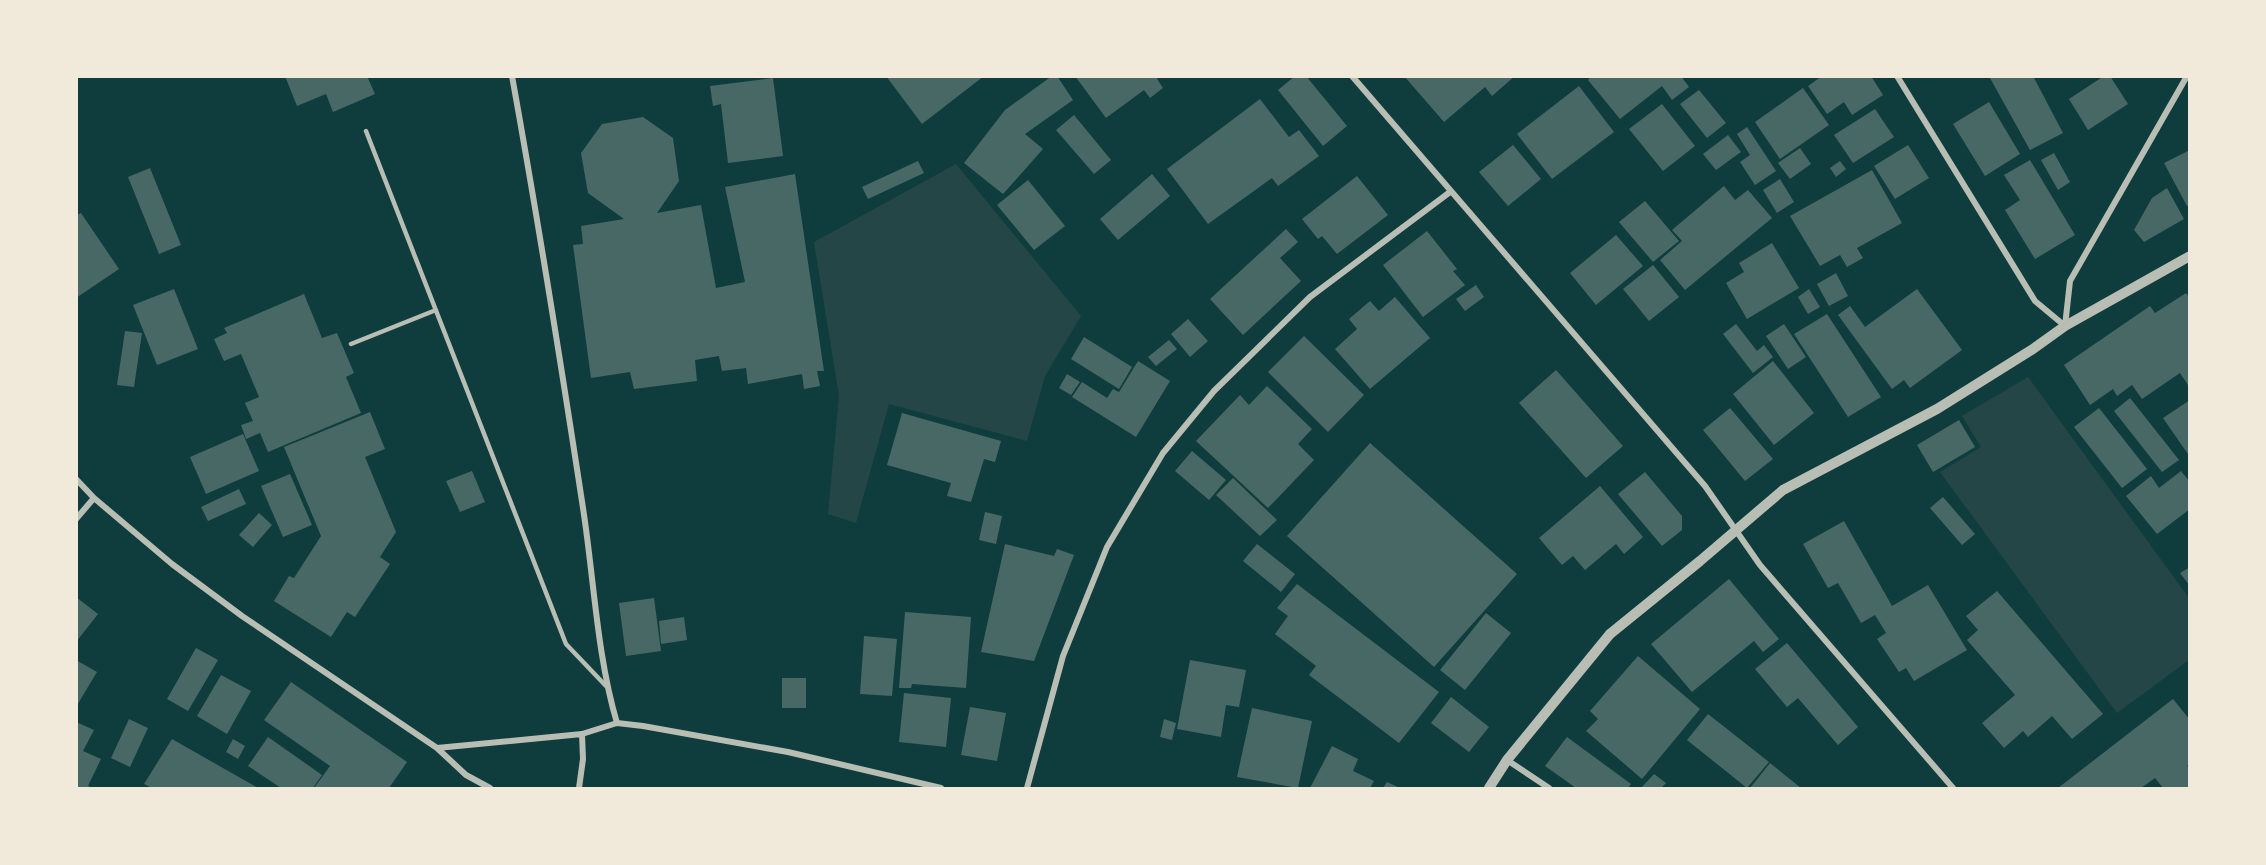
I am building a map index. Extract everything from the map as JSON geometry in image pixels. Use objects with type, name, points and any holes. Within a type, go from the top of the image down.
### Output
[{"type":"street","points":[[513,76],[543,246],[572,435],[606,686],[617,723]]},
{"type":"street","points":[[1352,76],[1705,486],[1760,565],[1953,789]]},
{"type":"street","points":[[1897,76],[2035,302],[2065,326]]},
{"type":"street","points":[[2065,326],[2070,281],[2187,76]]},
{"type":"street","points":[[1027,789],[1063,656],[1107,547],[1163,453],[1214,391],[1310,297],[1450,192]]},
{"type":"street","points":[[1489,789],[1507,760],[1610,634],[1783,490],[1937,409],[2033,349],[2065,326],[2190,256]]},
{"type":"street","points":[[76,479],[94,498],[171,564],[242,616],[437,748],[466,775],[490,789]]},
{"type":"street","points":[[76,519],[94,498]]},
{"type":"street","points":[[437,748],[582,734],[617,723],[788,752],[941,789]]},
{"type":"street","points":[[579,789],[583,759],[582,734]]},
{"type":"street","points":[[1507,760],[1549,789]]},
{"type":"lane","points":[[366,131],[566,644],[606,686]]},
{"type":"lane","points":[[351,344],[436,310]]},
{"type":"shaded area","points":[[956,164],[1081,316],[1045,376],[1027,441],[889,404],[856,523],[828,514],[839,396],[814,242]]},
{"type":"shaded area","points":[[2028,377],[2189,598],[2189,660],[2117,713],[1940,472],[1981,447],[1962,416]]},
{"type":"building","points":[[285,76],[367,76],[375,94],[333,112],[326,94],[297,106]]},
{"type":"building","points":[[886,76],[984,76],[922,124]]},
{"type":"building","points":[[1052,76],[1057,76],[1073,100],[1025,134],[1043,149],[1003,194],[964,163],[1005,110]]},
{"type":"building","points":[[1075,76],[1161,76],[1157,79],[1163,88],[1150,98],[1144,90],[1106,118]]},
{"type":"building","points":[[1295,76],[1306,76],[1347,126],[1323,146],[1278,90]]},
{"type":"building","points":[[1404,76],[1515,76],[1492,96],[1485,87],[1444,122]]},
{"type":"building","points":[[1592,76],[1681,76],[1689,87],[1672,100],[1662,86],[1620,119],[1588,80]]},
{"type":"building","points":[[1822,76],[1871,76],[1883,95],[1852,115],[1844,102],[1827,114],[1808,86]]},
{"type":"building","points":[[1994,76],[2033,76],[2063,133],[2030,150],[1990,78]]},
{"type":"building","points":[[2104,76],[2110,76],[2128,104],[2088,130],[2069,99]]},
{"type":"building","points":[[773,78],[783,156],[728,163],[721,104],[713,106],[710,86]]},
{"type":"building","points":[[1579,86],[1614,132],[1552,179],[1517,134]]},
{"type":"building","points":[[1803,88],[1829,125],[1780,159],[1755,122]]},
{"type":"building","points":[[1699,90],[1726,123],[1707,138],[1680,104]]},
{"type":"building","points":[[1260,99],[1289,137],[1299,130],[1319,156],[1278,186],[1272,178],[1208,224],[1167,169]]},
{"type":"building","points":[[1989,102],[2020,154],[1985,176],[1953,124]]},
{"type":"building","points":[[1662,104],[1695,146],[1663,171],[1629,129]]},
{"type":"building","points":[[1875,109],[1894,137],[1853,163],[1834,135]]},
{"type":"building","points":[[1074,115],[1111,160],[1094,174],[1056,130]]},
{"type":"building","points":[[643,117],[673,138],[679,181],[657,213],[701,205],[716,288],[745,282],[725,187],[795,174],[824,371],[817,371],[820,386],[804,389],[802,374],[748,384],[746,368],[722,371],[719,356],[695,360],[697,381],[634,389],[630,372],[591,378],[573,245],[583,244],[581,226],[624,219],[588,193],[581,153],[602,124]]},
{"type":"building","points":[[1747,127],[1776,171],[1755,185],[1740,162],[1750,155],[1737,134]]},
{"type":"building","points":[[1728,135],[1741,152],[1716,170],[1703,154]]},
{"type":"building","points":[[1513,145],[1541,179],[1508,206],[1479,172]]},
{"type":"building","points":[[1908,145],[1929,178],[1895,199],[1874,166]]},
{"type":"building","points":[[1800,148],[1811,164],[1790,179],[1778,163]]},
{"type":"building","points":[[2190,150],[2190,205],[2187,206],[2164,163]]},
{"type":"building","points":[[2054,153],[2070,182],[2058,190],[2041,160]]},
{"type":"building","points":[[2030,160],[2075,235],[2035,259],[2005,210],[2020,200],[2004,175]]},
{"type":"building","points":[[918,161],[924,173],[868,199],[862,187]]},
{"type":"building","points":[[1840,161],[1846,169],[1836,177],[1830,168]]},
{"type":"building","points":[[150,168],[181,245],[159,254],[128,177]]},
{"type":"building","points":[[1872,170],[1902,223],[1857,248],[1863,258],[1847,267],[1840,255],[1820,266],[1790,216]]},
{"type":"building","points":[[1152,174],[1170,196],[1118,240],[1100,219]]},
{"type":"building","points":[[1357,176],[1388,215],[1337,254],[1322,236],[1318,239],[1302,219]]},
{"type":"building","points":[[1780,179],[1794,202],[1777,213],[1763,190]]},
{"type":"building","points":[[1028,180],[1065,226],[1034,250],[997,205]]},
{"type":"building","points":[[1724,186],[1735,200],[1748,190],[1772,218],[1685,290],[1660,260],[1682,241],[1672,230]]},
{"type":"building","points":[[2167,188],[2184,219],[2144,242],[2134,230],[2152,198]]},
{"type":"building","points":[[1645,201],[1679,241],[1653,262],[1619,222]]},
{"type":"building","points":[[81,213],[119,269],[76,298],[76,215]]},
{"type":"building","points":[[1286,229],[1298,242],[1280,258],[1301,281],[1243,335],[1210,299]]},
{"type":"building","points":[[1427,231],[1457,269],[1453,271],[1465,285],[1423,317],[1383,265]]},
{"type":"building","points":[[1616,235],[1643,266],[1596,305],[1570,273]]},
{"type":"building","points":[[1772,243],[1799,288],[1747,319],[1726,283],[1744,272],[1739,263]]},
{"type":"building","points":[[1653,265],[1679,297],[1649,321],[1623,289]]},
{"type":"building","points":[[1836,273],[1848,296],[1829,306],[1817,284]]},
{"type":"building","points":[[1476,285],[1484,297],[1465,311],[1456,299]]},
{"type":"building","points":[[174,289],[198,349],[157,365],[133,305]]},
{"type":"building","points":[[1809,289],[1820,307],[1808,314],[1798,297]]},
{"type":"building","points":[[1917,289],[1962,350],[1910,388],[1904,380],[1892,389],[1838,315],[1850,306],[1865,327]]},
{"type":"building","points":[[2186,293],[2190,298],[2190,383],[2188,385],[2180,373],[2142,399],[2132,385],[2117,396],[2113,389],[2090,405],[2064,365],[2150,306],[2155,313]]},
{"type":"building","points":[[304,294],[322,338],[337,333],[354,373],[346,377],[361,413],[268,452],[260,433],[246,439],[241,425],[253,421],[245,403],[259,397],[241,354],[224,361],[214,339],[227,333],[224,328]]},
{"type":"building","points":[[1395,297],[1430,338],[1370,389],[1335,349],[1357,329],[1349,319],[1370,301],[1379,311]]},
{"type":"building","points":[[1827,314],[1881,397],[1848,417],[1794,334]]},
{"type":"building","points":[[1188,319],[1208,341],[1190,357],[1171,334]]},
{"type":"building","points":[[1736,324],[1757,351],[1764,345],[1773,357],[1753,373],[1723,334]]},
{"type":"building","points":[[1784,324],[1806,357],[1788,369],[1766,336]]},
{"type":"building","points":[[125,331],[142,333],[134,387],[117,385]]},
{"type":"building","points":[[1304,336],[1364,395],[1328,432],[1268,372]]},
{"type":"building","points":[[1084,337],[1132,367],[1119,389],[1071,359]]},
{"type":"building","points":[[1169,340],[1177,349],[1156,366],[1148,357]]},
{"type":"building","points":[[1138,361],[1170,381],[1136,437],[1072,397],[1082,382],[1107,398],[1113,389],[1119,392]]},
{"type":"building","points":[[1773,361],[1814,413],[1774,445],[1733,394]]},
{"type":"building","points":[[1556,370],[1623,446],[1586,478],[1519,403]]},
{"type":"building","points":[[1067,374],[1080,382],[1071,395],[1059,388]]},
{"type":"building","points":[[1267,386],[1312,429],[1298,444],[1314,460],[1268,508],[1196,441],[1240,395],[1249,405]]},
{"type":"building","points":[[2130,398],[2179,460],[2162,472],[2114,411]]},
{"type":"building","points":[[2190,400],[2190,457],[2163,418]]},
{"type":"building","points":[[1730,408],[1773,459],[1745,481],[1703,430]]},
{"type":"building","points":[[2099,408],[2147,469],[2122,488],[2074,427]]},
{"type":"building","points":[[370,412],[385,449],[365,457],[396,532],[380,557],[390,564],[355,617],[347,612],[331,637],[274,601],[289,576],[294,578],[321,536],[284,447]]},
{"type":"building","points":[[902,413],[1001,441],[995,462],[984,459],[971,502],[947,496],[951,483],[887,465]]},
{"type":"building","points":[[1959,420],[1975,447],[1933,472],[1917,445]]},
{"type":"building","points":[[243,434],[259,471],[206,494],[190,457]]},
{"type":"building","points":[[1370,443],[1517,574],[1434,667],[1287,536]]},
{"type":"building","points":[[1192,451],[1226,480],[1209,500],[1175,471]]},
{"type":"building","points":[[472,471],[485,502],[460,512],[446,481]]},
{"type":"building","points":[[2181,471],[2190,482],[2190,509],[2157,534],[2126,496],[2151,476],[2159,488]]},
{"type":"building","points":[[1645,472],[1682,516],[1682,530],[1662,546],[1618,494]]},
{"type":"building","points":[[290,474],[312,525],[283,537],[261,486]]},
{"type":"building","points":[[1233,478],[1277,520],[1260,536],[1216,495]]},
{"type":"building","points":[[1600,486],[1643,537],[1624,554],[1616,544],[1585,570],[1573,556],[1562,565],[1539,538]]},
{"type":"building","points":[[239,489],[246,504],[208,521],[201,507]]},
{"type":"building","points":[[1943,497],[1975,534],[1962,545],[1930,508]]},
{"type":"building","points":[[985,512],[1002,516],[996,544],[979,540]]},
{"type":"building","points":[[259,513],[272,525],[253,547],[239,535]]},
{"type":"building","points":[[1844,521],[1892,606],[1928,585],[1967,650],[1914,681],[1906,668],[1899,672],[1877,639],[1886,633],[1875,615],[1861,623],[1838,583],[1828,588],[1803,544]]},
{"type":"building","points":[[1005,544],[1054,556],[1057,549],[1074,555],[1034,661],[981,652]]},
{"type":"building","points":[[1257,544],[1295,574],[1281,592],[1243,561]]},
{"type":"building","points":[[2190,567],[2190,586],[2180,573]]},
{"type":"building","points":[[1729,579],[1779,639],[1763,652],[1754,641],[1692,692],[1651,644]]},
{"type":"building","points":[[1297,584],[1439,692],[1399,743],[1309,675],[1316,666],[1275,634],[1288,616],[1277,608]]},
{"type":"building","points":[[1997,591],[2103,714],[2072,739],[2052,716],[2028,737],[2023,731],[2004,748],[1982,723],[2015,695],[1967,640],[1978,630],[1966,616]]},
{"type":"building","points":[[76,597],[98,614],[76,642]]},
{"type":"building","points":[[654,598],[661,651],[626,656],[619,603]]},
{"type":"building","points":[[905,612],[971,617],[966,688],[912,684],[911,688],[899,688]]},
{"type":"building","points":[[1486,613],[1511,633],[1465,690],[1440,670]]},
{"type":"building","points":[[684,617],[687,640],[661,644],[659,621]]},
{"type":"building","points":[[864,636],[897,639],[892,696],[860,694]]},
{"type":"building","points":[[1787,643],[1858,727],[1838,745],[1798,698],[1787,707],[1755,669]]},
{"type":"building","points":[[196,648],[218,660],[188,711],[167,699]]},
{"type":"building","points":[[1638,656],[1700,709],[1642,779],[1586,731],[1598,719],[1590,711]]},
{"type":"building","points":[[76,660],[97,672],[76,707]]},
{"type":"building","points":[[1190,660],[1246,670],[1239,707],[1226,705],[1221,737],[1177,729]]},
{"type":"building","points":[[221,675],[251,691],[227,734],[197,716]]},
{"type":"building","points":[[782,678],[806,678],[806,708],[782,708]]},
{"type":"building","points":[[291,682],[407,762],[389,788],[314,788],[330,766],[264,720]]},
{"type":"building","points":[[904,693],[951,698],[946,747],[899,742]]},
{"type":"building","points":[[1451,697],[1489,727],[1469,752],[1431,723]]},
{"type":"building","points":[[2173,699],[2190,720],[2190,764],[2187,766],[2190,769],[2190,788],[2163,788],[2155,778],[2141,788],[2058,788]]},
{"type":"building","points":[[970,707],[1006,713],[997,761],[961,755]]},
{"type":"building","points":[[1252,708],[1312,721],[1298,788],[1237,777]]},
{"type":"building","points":[[1708,714],[1769,762],[1747,788],[1687,740]]},
{"type":"building","points":[[129,719],[148,728],[130,767],[111,758]]},
{"type":"building","points":[[1164,719],[1176,723],[1172,740],[1160,737]]},
{"type":"building","points":[[76,722],[94,730],[83,751],[101,759],[88,786],[93,788],[76,788]]},
{"type":"building","points":[[268,737],[322,775],[313,788],[281,788],[248,766]]},
{"type":"building","points":[[1567,737],[1631,784],[1628,788],[1576,788],[1545,766]]},
{"type":"building","points":[[172,739],[258,788],[152,788],[144,784]]},
{"type":"building","points":[[233,739],[245,746],[238,759],[226,752]]},
{"type":"building","points":[[1332,746],[1358,759],[1353,771],[1374,781],[1370,788],[1310,788]]},
{"type":"building","points":[[1770,763],[1801,788],[1750,788]]},
{"type":"building","points":[[1654,774],[1666,783],[1661,788],[1641,788]]},
{"type":"building","points":[[1387,782],[1400,788],[1383,788]]}]
